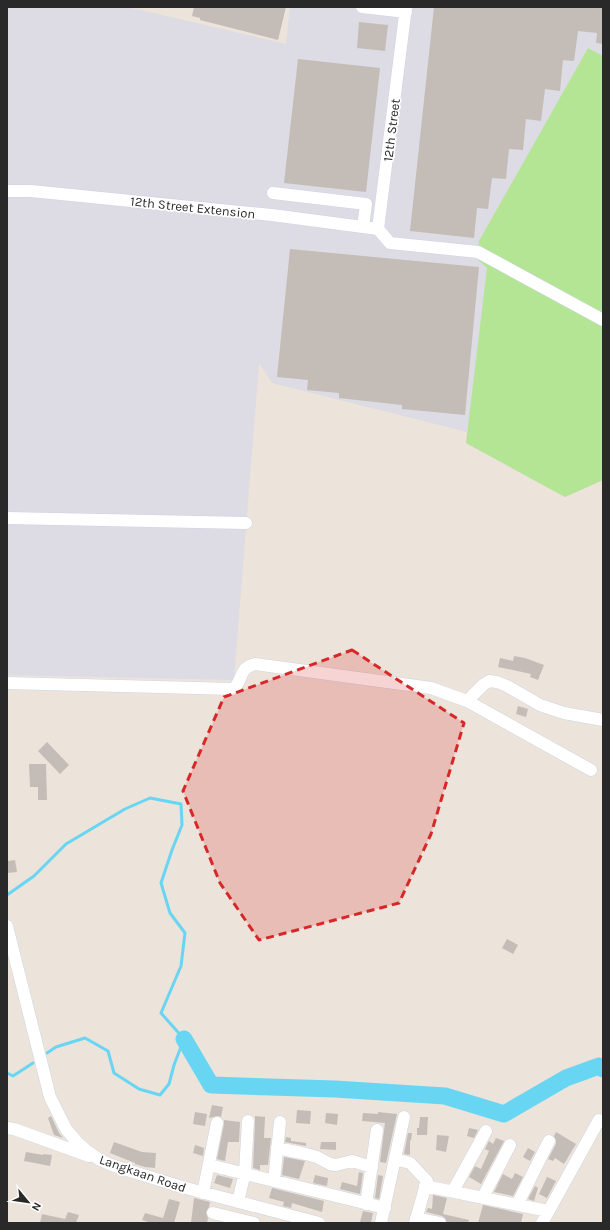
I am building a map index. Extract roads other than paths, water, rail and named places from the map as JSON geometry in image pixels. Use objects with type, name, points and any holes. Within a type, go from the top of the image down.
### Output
[{"type":"street","points":[[362,7],[406,9]]},
{"type":"street","name":"12th Street","points":[[378,229],[406,9]]},
{"type":"street","name":"12th Street Extension","points":[[7,191],[31,191],[256,214],[378,229]]},
{"type":"street","points":[[273,193],[366,204],[362,227]]},
{"type":"street","points":[[378,229],[390,243],[478,252],[603,320]]},
{"type":"street","points":[[7,518],[246,523]]},
{"type":"street","points":[[7,682],[233,689],[237,685],[242,671],[248,665],[255,664],[431,688],[467,701],[591,770]]},
{"type":"street","points":[[467,701],[489,681],[497,682],[540,705],[564,713],[603,720]]},
{"type":"street","name":"Langkaan Road","points":[[7,926],[50,1097],[58,1114],[73,1138],[87,1151],[100,1160],[128,1171],[203,1193],[319,1223]]},
{"type":"street","points":[[381,1223],[404,1118]]},
{"type":"street","points":[[542,1223],[599,1120]]},
{"type":"street","points":[[238,1202],[244,1174],[248,1121]]},
{"type":"street","points":[[274,1181],[280,1122]]},
{"type":"street","points":[[203,1193],[217,1123]]},
{"type":"street","points":[[7,1128],[100,1160]]},
{"type":"street","points":[[366,1204],[377,1130]]},
{"type":"street","points":[[453,1192],[486,1130]]},
{"type":"street","points":[[517,1205],[550,1141]]},
{"type":"street","points":[[483,1198],[510,1145]]},
{"type":"street","points":[[277,1148],[317,1157],[330,1164],[336,1165],[352,1161],[372,1167]]},
{"type":"street","points":[[395,1160],[410,1163],[427,1181],[416,1221],[440,1223]]},
{"type":"street","points":[[209,1165],[385,1208]]},
{"type":"street","points":[[425,1186],[548,1211]]},
{"type":"street","points":[[216,1196],[212,1218],[254,1223]]},
{"type":"waterway","points":[[7,895],[34,876],[66,844],[125,809],[150,798],[181,804],[182,825],[161,883],[170,913],[185,933],[181,966],[161,1013],[184,1039],[174,1065],[169,1084],[160,1095],[139,1089],[114,1073],[108,1051],[85,1038],[56,1047],[47,1053]]},
{"type":"waterway","points":[[184,1039],[211,1085],[335,1089],[445,1096],[504,1114],[566,1078],[599,1066],[603,1069]]},
{"type":"waterway","points":[[7,1073],[13,1076],[33,1063]]}]
